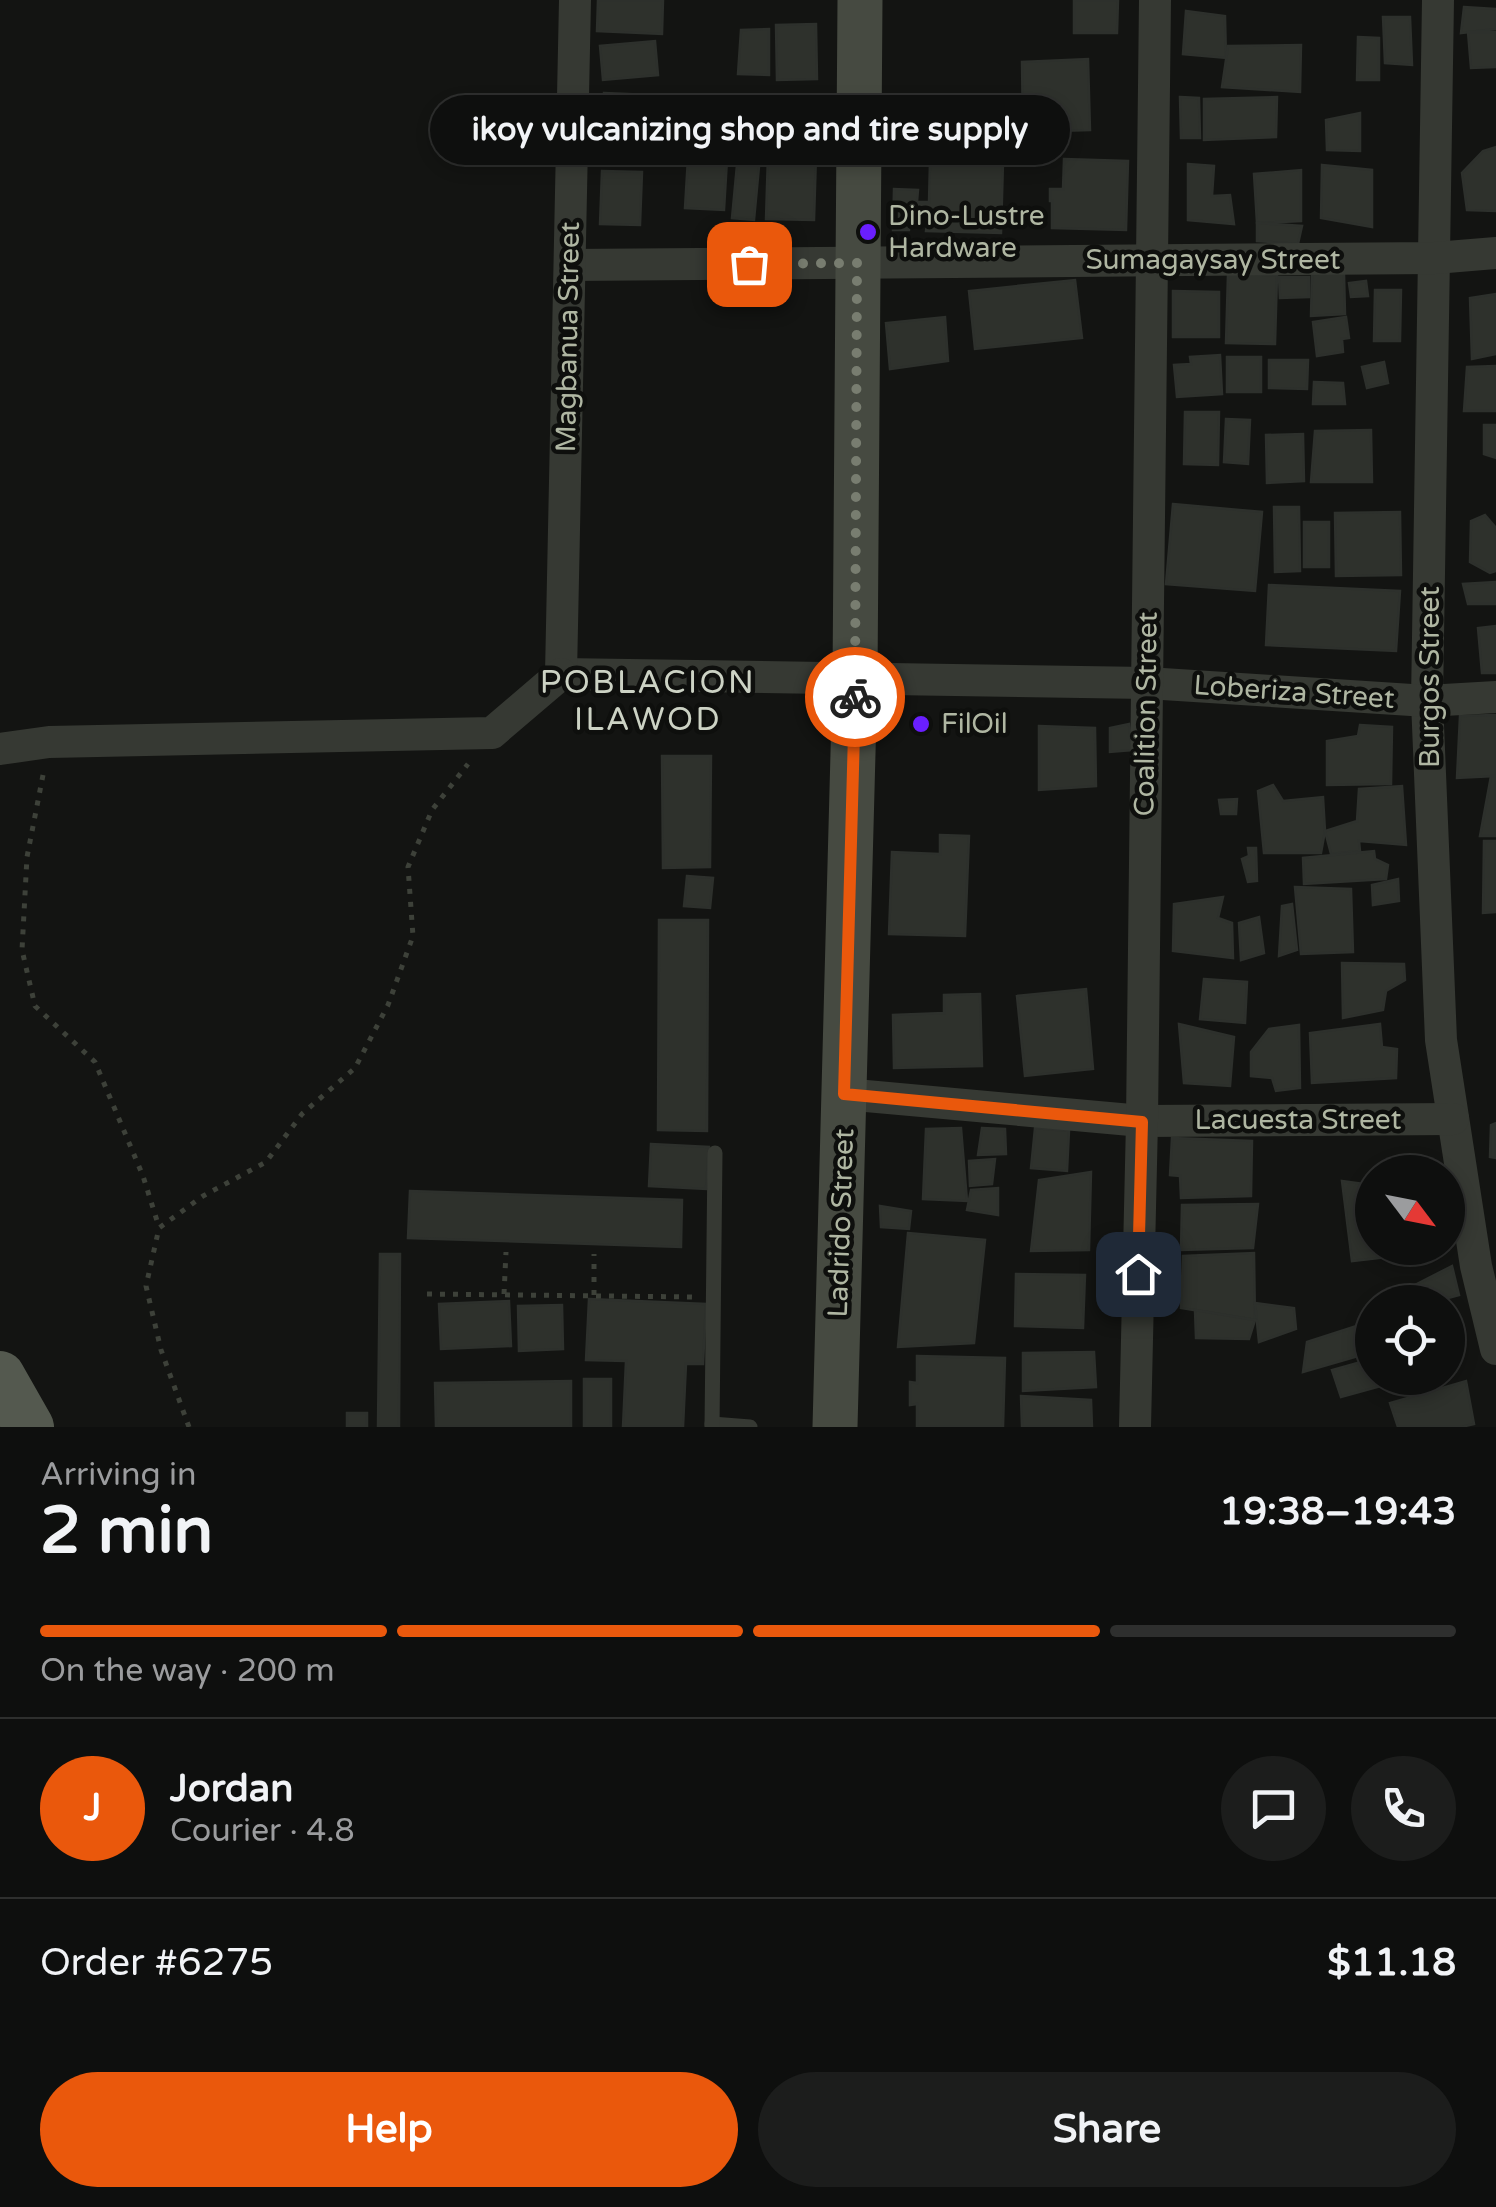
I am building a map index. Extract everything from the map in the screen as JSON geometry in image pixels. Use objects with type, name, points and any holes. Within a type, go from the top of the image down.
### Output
[{"type":"main road","name":"Ladrido Street","points":[[835,1427],[855,678],[860,0]]},
{"type":"main road","points":[[0,1376],[29,1427]]},
{"type":"street","name":"Magbanua Street","points":[[561,674],[575,0]]},
{"type":"street","name":"Coalition Street","points":[[1135,1427],[1155,0]]},
{"type":"street","name":"Burgos Street","points":[[1438,0],[1427,700],[1441,1040],[1476,1266],[1496,1348]]},
{"type":"street","name":"Sumagaysay Street","points":[[570,265],[1435,258],[1496,254]]},
{"type":"street","name":"Loberiza Street","points":[[561,674],[1147,683],[1427,700],[1496,697]]},
{"type":"street","points":[[0,750],[50,742],[492,733],[561,674]]},
{"type":"street","name":"Lacuesta Street","points":[[844,1094],[1142,1122],[1453,1119]]},
{"type":"lane","points":[[715,1153],[712,1426],[750,1427]]},
{"type":"path","points":[[159,1228],[203,1196],[266,1162],[302,1114],[355,1068],[388,1005],[413,936],[408,867],[432,810],[492,733]]},
{"type":"path","points":[[50,742],[27,857],[22,950],[35,1006],[95,1062],[144,1176],[159,1228],[146,1286],[161,1350],[189,1427]]},
{"type":"path","points":[[504,1294],[506,1252]]},
{"type":"path","points":[[594,1254],[594,1295]]},
{"type":"path","points":[[427,1294],[714,1297]]},
{"type":"building","points":[[598,0],[663,0],[662,34],[597,31]]},
{"type":"building","points":[[1074,0],[1118,0],[1117,33],[1074,33]]},
{"type":"building","points":[[1464,7],[1496,9],[1496,29],[1461,33]]},
{"type":"building","points":[[1186,11],[1225,16],[1226,58],[1183,54]]},
{"type":"building","points":[[1383,17],[1410,17],[1412,65],[1385,63]]},
{"type":"building","points":[[816,24],[817,79],[777,80],[776,25]]},
{"type":"building","points":[[769,29],[769,75],[738,74],[741,30]]},
{"type":"building","points":[[1468,32],[1496,32],[1496,67],[1471,68]]},
{"type":"building","points":[[1358,37],[1379,38],[1379,80],[1357,80]]},
{"type":"building","points":[[655,41],[658,75],[603,80],[600,46]]},
{"type":"building","points":[[1301,45],[1300,92],[1222,87],[1228,46]]},
{"type":"building","points":[[1088,59],[1090,130],[1023,132],[1022,62]]},
{"type":"building","points":[[604,93],[673,96],[670,155],[601,152]]},
{"type":"building","points":[[1180,97],[1199,98],[1200,138],[1181,138]]},
{"type":"building","points":[[1277,97],[1276,137],[1204,140],[1204,99]]},
{"type":"building","points":[[754,108],[807,112],[805,144],[752,140]]},
{"type":"building","points":[[1360,113],[1360,151],[1327,150],[1326,120]]},
{"type":"building","points":[[692,114],[717,114],[717,133],[692,133]]},
{"type":"building","points":[[689,141],[728,143],[724,210],[685,208]]},
{"type":"building","points":[[1496,147],[1496,211],[1467,210],[1462,173],[1483,151]]},
{"type":"building","points":[[738,154],[760,156],[754,220],[732,218]]},
{"type":"building","points":[[768,154],[816,156],[814,220],[766,219]]},
{"type":"building","points":[[1064,159],[1128,161],[1126,230],[1052,228],[1050,189],[1063,189]]},
{"type":"building","points":[[930,161],[1003,162],[1001,233],[926,231],[927,224],[910,223],[909,230],[893,230],[894,189],[918,190],[917,202],[929,202]]},
{"type":"building","points":[[1188,164],[1214,166],[1212,196],[1230,195],[1234,224],[1188,220]]},
{"type":"building","points":[[1322,165],[1372,170],[1372,227],[1321,218]]},
{"type":"building","points":[[1301,170],[1301,221],[1257,223],[1254,174]]},
{"type":"building","points":[[602,171],[642,172],[640,225],[600,224]]},
{"type":"building","points":[[1257,223],[1302,226],[1298,244],[1257,241]]},
{"type":"building","points":[[1344,273],[1345,314],[1311,316],[1312,274]]},
{"type":"building","points":[[1228,274],[1277,275],[1275,344],[1226,343]]},
{"type":"building","points":[[1279,277],[1309,277],[1309,297],[1280,298]]},
{"type":"building","points":[[1075,280],[1082,338],[975,349],[969,291]]},
{"type":"building","points":[[1366,281],[1368,296],[1351,297],[1349,283]]},
{"type":"building","points":[[1375,290],[1401,290],[1400,341],[1374,341]]},
{"type":"building","points":[[1173,291],[1219,292],[1219,337],[1173,337]]},
{"type":"building","points":[[1496,294],[1496,354],[1472,359],[1470,298]]},
{"type":"building","points":[[945,317],[948,361],[890,369],[886,323]]},
{"type":"building","points":[[1346,317],[1349,338],[1342,339],[1343,352],[1317,356],[1313,322]]},
{"type":"building","points":[[1220,355],[1222,394],[1177,397],[1174,365],[1191,364],[1190,357]]},
{"type":"building","points":[[1227,357],[1261,357],[1261,392],[1227,392]]},
{"type":"building","points":[[1269,360],[1308,360],[1307,389],[1269,388]]},
{"type":"building","points":[[1384,362],[1388,383],[1367,388],[1362,367]]},
{"type":"building","points":[[1496,366],[1496,411],[1464,411],[1467,367]]},
{"type":"building","points":[[1314,382],[1343,383],[1345,404],[1313,404]]},
{"type":"building","points":[[1185,412],[1219,412],[1218,465],[1184,464]]},
{"type":"building","points":[[1226,419],[1250,420],[1248,464],[1224,462]]},
{"type":"building","points":[[1484,425],[1496,425],[1496,458],[1484,454]]},
{"type":"building","points":[[1371,430],[1372,482],[1311,482],[1315,431]]},
{"type":"building","points":[[1303,434],[1304,481],[1267,483],[1266,435]]},
{"type":"building","points":[[1173,504],[1262,512],[1255,591],[1166,584]]},
{"type":"building","points":[[1274,507],[1299,507],[1300,571],[1275,572]]},
{"type":"building","points":[[1400,512],[1401,575],[1336,576],[1335,513]]},
{"type":"building","points":[[1485,515],[1496,528],[1496,571],[1490,573],[1470,562],[1471,521]]},
{"type":"building","points":[[1304,522],[1329,522],[1329,567],[1304,567]]},
{"type":"building","points":[[1496,582],[1496,604],[1468,604],[1463,584]]},
{"type":"building","points":[[1269,585],[1400,591],[1396,651],[1266,645]]},
{"type":"building","points":[[1496,626],[1496,673],[1482,673],[1478,628]]},
{"type":"building","points":[[1496,715],[1496,776],[1457,778],[1460,716]]},
{"type":"building","points":[[1129,724],[1132,750],[1110,752],[1110,728]]},
{"type":"building","points":[[1360,725],[1392,727],[1391,784],[1327,785],[1327,741],[1358,736]]},
{"type":"building","points":[[1039,726],[1095,728],[1096,786],[1039,790]]},
{"type":"building","points":[[662,756],[711,756],[710,867],[663,868]]},
{"type":"building","points":[[1491,776],[1496,776],[1496,836],[1480,836]]},
{"type":"building","points":[[1273,785],[1283,801],[1323,797],[1325,831],[1321,853],[1264,853],[1258,791]]},
{"type":"building","points":[[1402,786],[1406,845],[1359,841],[1360,851],[1331,854],[1325,831],[1357,821],[1359,789]]},
{"type":"building","points":[[1237,799],[1236,814],[1221,814],[1219,800]]},
{"type":"building","points":[[940,835],[969,836],[965,936],[889,934],[892,852],[940,854]]},
{"type":"building","points":[[1484,841],[1496,841],[1496,912],[1483,913]]},
{"type":"building","points":[[1248,848],[1256,848],[1257,881],[1248,882],[1242,859],[1249,856]]},
{"type":"building","points":[[1374,851],[1375,859],[1388,865],[1386,879],[1304,884],[1303,858]]},
{"type":"building","points":[[687,876],[713,878],[710,908],[684,906]]},
{"type":"building","points":[[1398,879],[1399,901],[1373,905],[1372,885]]},
{"type":"building","points":[[1295,887],[1351,889],[1353,952],[1301,954]]},
{"type":"building","points":[[1223,897],[1218,918],[1232,923],[1233,958],[1173,951],[1174,904]]},
{"type":"building","points":[[1292,904],[1297,950],[1279,956],[1282,906]]},
{"type":"building","points":[[1259,917],[1264,953],[1241,960],[1239,923]]},
{"type":"building","points":[[659,920],[708,920],[707,1131],[658,1130]]},
{"type":"building","points":[[1342,963],[1404,964],[1405,980],[1386,991],[1383,1010],[1343,1018]]},
{"type":"building","points":[[1204,979],[1247,982],[1245,1023],[1200,1019]]},
{"type":"building","points":[[1086,989],[1093,1069],[1025,1076],[1017,996]]},
{"type":"building","points":[[980,994],[982,1066],[894,1068],[893,1015],[944,1013],[944,995]]},
{"type":"building","points":[[1179,1024],[1234,1037],[1230,1086],[1184,1083]]},
{"type":"building","points":[[1380,1024],[1382,1047],[1397,1049],[1396,1078],[1312,1083],[1310,1033]]},
{"type":"building","points":[[1299,1025],[1300,1088],[1276,1091],[1272,1078],[1251,1076],[1251,1052],[1269,1029]]},
{"type":"building","points":[[1496,1123],[1496,1158],[1490,1157],[1491,1125]]},
{"type":"building","points":[[961,1128],[967,1201],[923,1199],[926,1129]]},
{"type":"building","points":[[982,1128],[1005,1129],[1006,1154],[978,1155]]},
{"type":"building","points":[[1035,1128],[1069,1131],[1067,1171],[1031,1168]]},
{"type":"building","points":[[1172,1138],[1252,1141],[1251,1196],[1181,1198],[1180,1176],[1170,1175]]},
{"type":"building","points":[[651,1144],[709,1147],[706,1189],[649,1186]]},
{"type":"building","points":[[995,1159],[992,1184],[970,1186],[969,1161]]},
{"type":"building","points":[[1091,1172],[1089,1250],[1031,1251],[1039,1180]]},
{"type":"building","points":[[1342,1181],[1355,1183],[1352,1261]]},
{"type":"building","points":[[998,1188],[998,1215],[967,1210],[971,1190]]},
{"type":"building","points":[[410,1191],[682,1200],[681,1247],[408,1238]]},
{"type":"building","points":[[1258,1204],[1253,1248],[1181,1250],[1182,1205]]},
{"type":"building","points":[[880,1206],[911,1211],[909,1229],[881,1227]]},
{"type":"building","points":[[908,1233],[985,1240],[974,1343],[898,1347]]},
{"type":"building","points":[[1254,1253],[1255,1320],[1181,1308],[1183,1256]]},
{"type":"building","points":[[380,1254],[400,1254],[399,1427],[378,1427]]},
{"type":"building","points":[[1452,1266],[1457,1285],[1415,1285]]},
{"type":"building","points":[[1016,1274],[1085,1275],[1083,1328],[1015,1326]]},
{"type":"building","points":[[589,1299],[706,1304],[703,1364],[686,1364],[683,1427],[623,1427],[626,1361],[586,1360]]},
{"type":"building","points":[[509,1301],[511,1346],[441,1349],[439,1304]]},
{"type":"building","points":[[1255,1303],[1294,1308],[1296,1329],[1259,1342]]},
{"type":"building","points":[[562,1305],[563,1349],[519,1351],[518,1306]]},
{"type":"building","points":[[1195,1310],[1255,1320],[1249,1339],[1196,1338]]},
{"type":"building","points":[[1355,1326],[1355,1357],[1303,1372],[1307,1342]]},
{"type":"building","points":[[1094,1352],[1096,1387],[1023,1391],[1023,1353]]},
{"type":"building","points":[[917,1356],[1005,1358],[1003,1427],[917,1427],[917,1404],[910,1405],[910,1382],[917,1383]]},
{"type":"building","points":[[1355,1364],[1355,1393],[1341,1397],[1332,1370]]},
{"type":"building","points":[[584,1379],[611,1379],[611,1427],[584,1427]]},
{"type":"building","points":[[571,1381],[571,1427],[436,1427],[435,1383]]},
{"type":"building","points":[[1465,1381],[1474,1424],[1398,1427],[1390,1403],[1418,1395],[1465,1395]]},
{"type":"building","points":[[1021,1396],[1091,1400],[1092,1427],[1022,1427]]},
{"type":"building","points":[[347,1413],[367,1413],[367,1427],[347,1427]]},
{"type":"way so far","points":[[749,264],[857,263],[855,697]]},
{"type":"place","name":"Dino-Lustre Hardware","points":[[868,232]]},
{"type":"place","name":"ikoy vulcanizing shop and tire supply","points":[[749,264]]},
{"type":"place","name":"FilOil","points":[[921,724]]},
{"type":"district","name":"POBLACION ILAWOD","points":[[648,702]]},
{"type":"route","points":[[855,697],[844,1094],[1142,1122],[1138,1274]]}]
